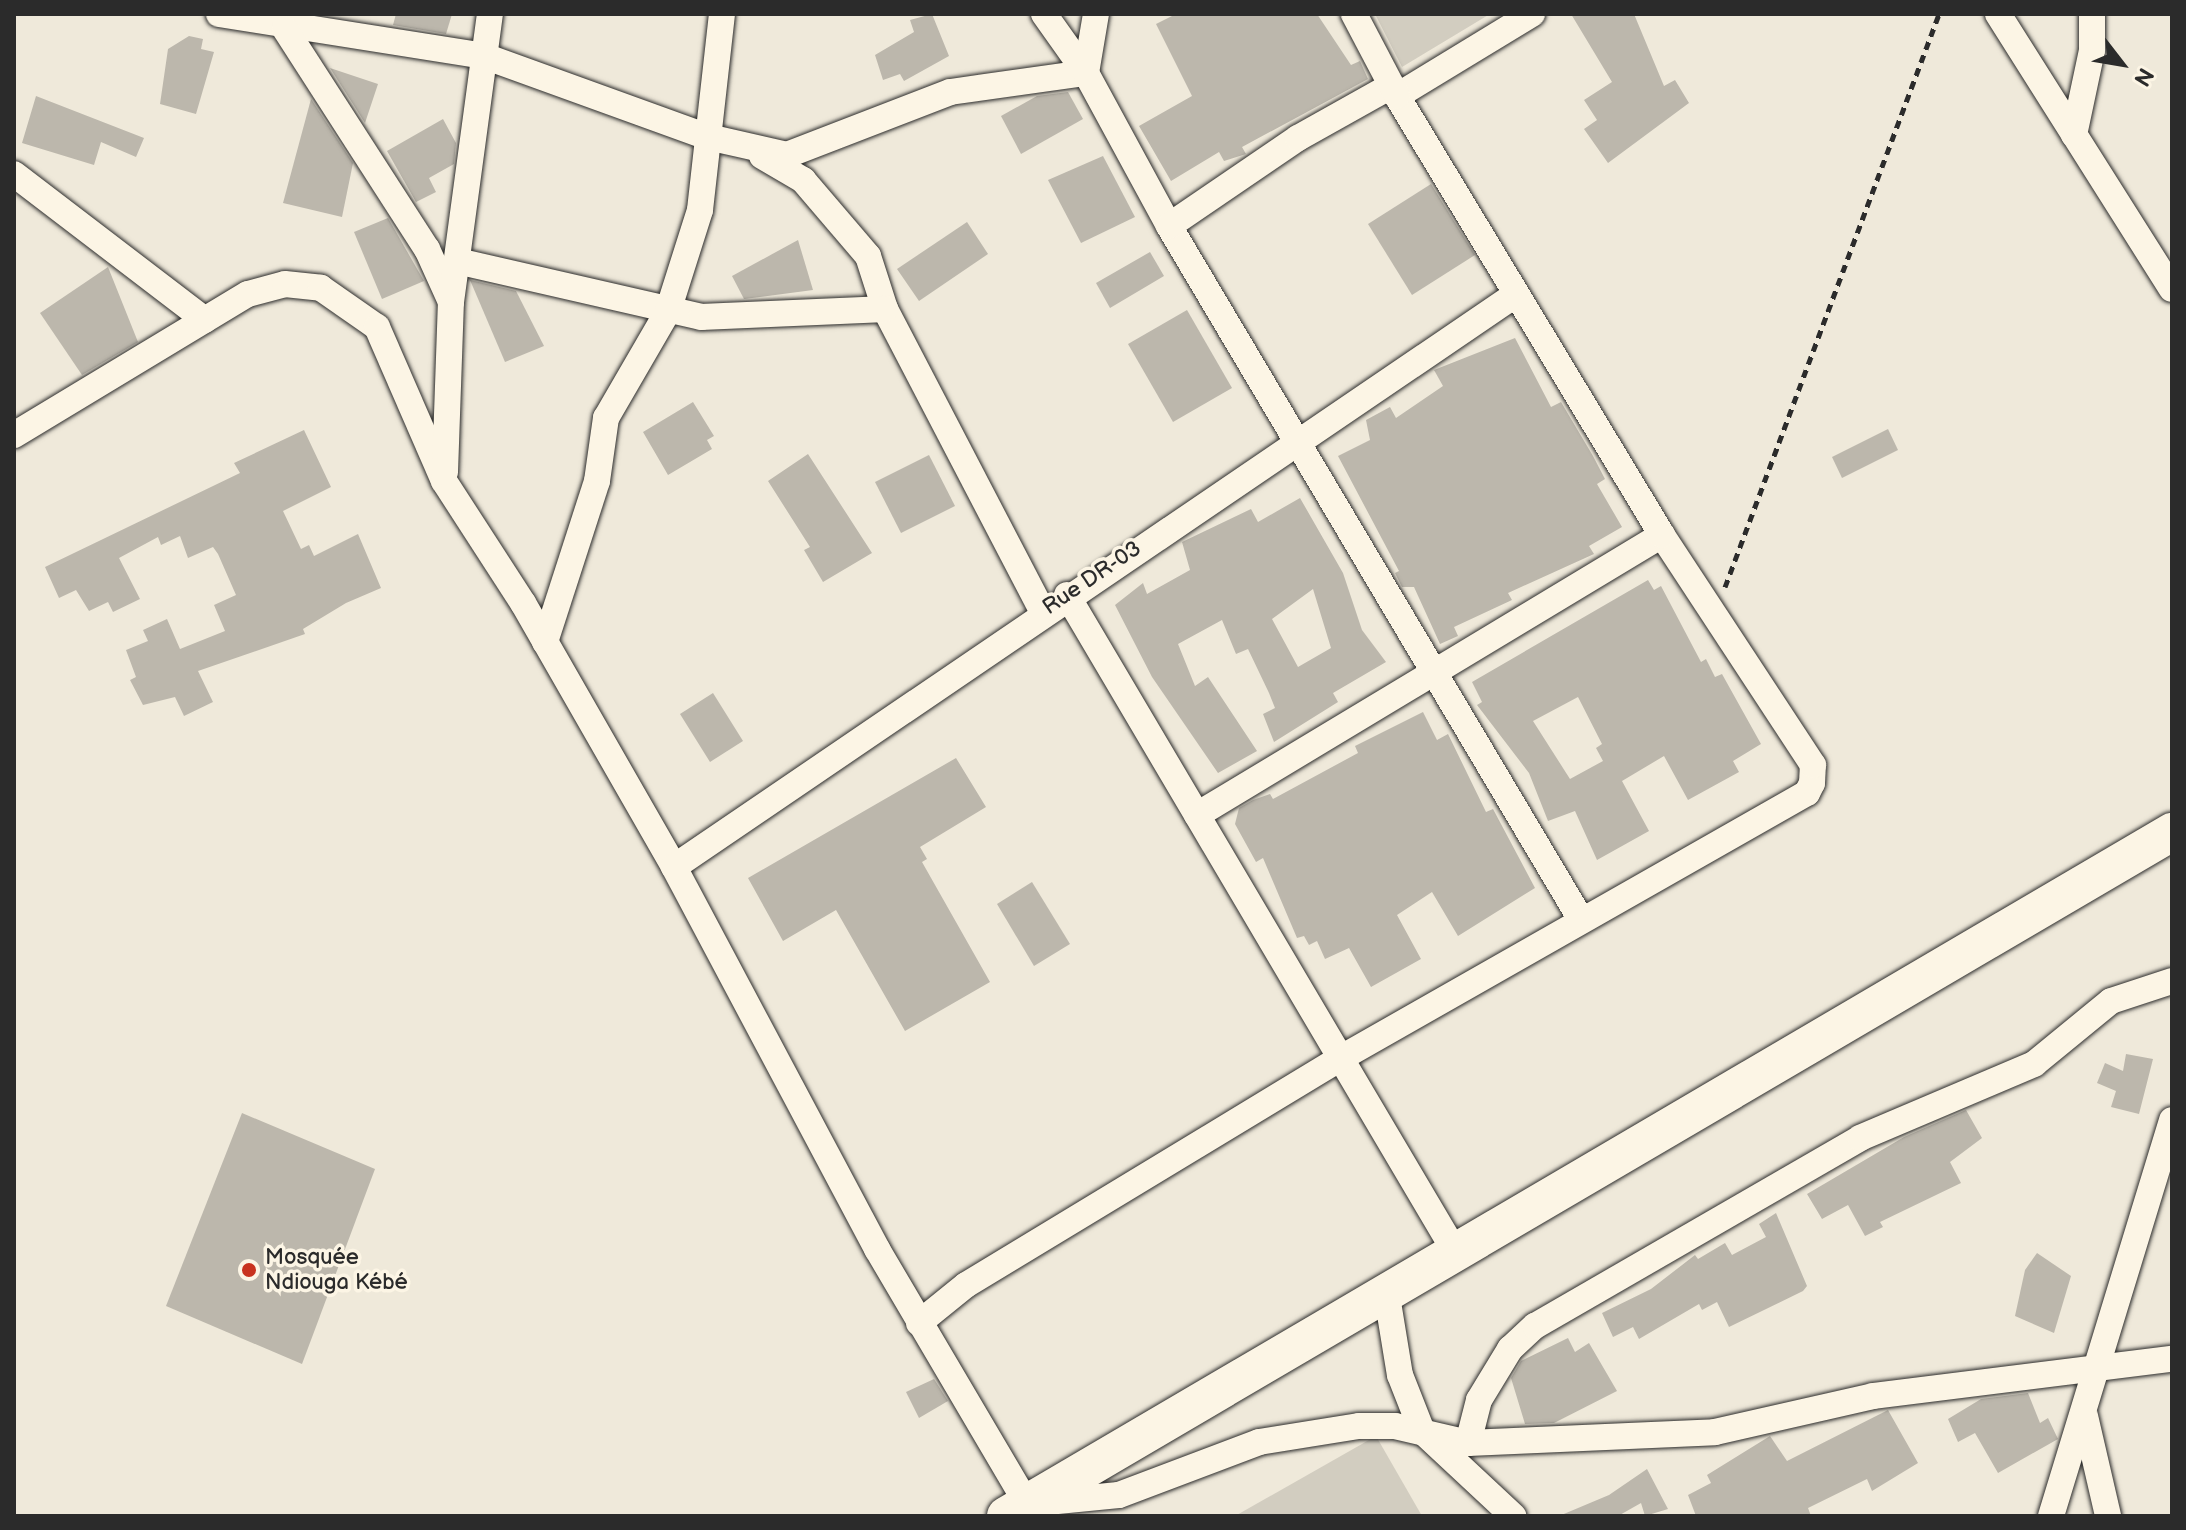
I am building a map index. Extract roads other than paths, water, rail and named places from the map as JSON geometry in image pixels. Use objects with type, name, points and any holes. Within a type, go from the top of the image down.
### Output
[{"type":"highway","points":[[1016,1510],[1457,1255],[2172,832]]},
{"type":"street","points":[[219,14],[285,29],[484,56],[708,137],[787,155],[950,92],[1086,73]]},
{"type":"street","points":[[444,481],[451,302],[490,14]]},
{"type":"street","points":[[545,642],[597,481],[606,418],[668,311],[700,210],[722,14]]},
{"type":"street","points":[[1044,14],[1086,73],[1169,226],[1580,918]]},
{"type":"street","points":[[1086,73],[1096,14]]},
{"type":"street","points":[[919,1323],[966,1285],[1341,1058],[1580,918],[1807,793],[1812,783],[1813,765],[1662,535],[1515,295],[1394,91],[1354,14]]},
{"type":"street","points":[[1169,226],[1298,138],[1394,91],[1532,14]]},
{"type":"street","points":[[1998,14],[2172,289]]},
{"type":"street","points":[[2074,135],[2092,50],[2092,14]]},
{"type":"street","points":[[285,29],[427,249],[451,302]]},
{"type":"street","points":[[748,148],[803,180],[839,216],[868,256],[885,309],[1042,611]]},
{"type":"street","points":[[14,174],[205,320]]},
{"type":"street","points":[[457,261],[668,311],[763,318],[885,309]]},
{"type":"street","points":[[14,435],[248,294],[285,284],[321,288],[377,327],[444,481],[545,642],[674,867],[1016,1510],[1119,1495],[1259,1442],[1359,1426],[1422,1431],[1468,1443],[1715,1432],[1873,1396],[2172,1359]]},
{"type":"street","name":"Rue DR-03","points":[[674,867],[1042,611],[1515,295]]},
{"type":"street","points":[[1197,815],[1662,535]]},
{"type":"street","points":[[1067,595],[1457,1255]]},
{"type":"street","points":[[1468,1443],[1479,1400],[1510,1349],[1535,1326],[1860,1138],[2034,1064],[2111,1001],[2172,981]]},
{"type":"street","points":[[2051,1516],[2100,1370],[2172,1120]]},
{"type":"street","points":[[1387,1296],[1400,1375],[1422,1431],[1513,1516]]},
{"type":"street","points":[[2085,1416],[2108,1516]]},
{"type":"place","name":"Mosquée Ndiouga Kébé","points":[[249,1270]]}]
